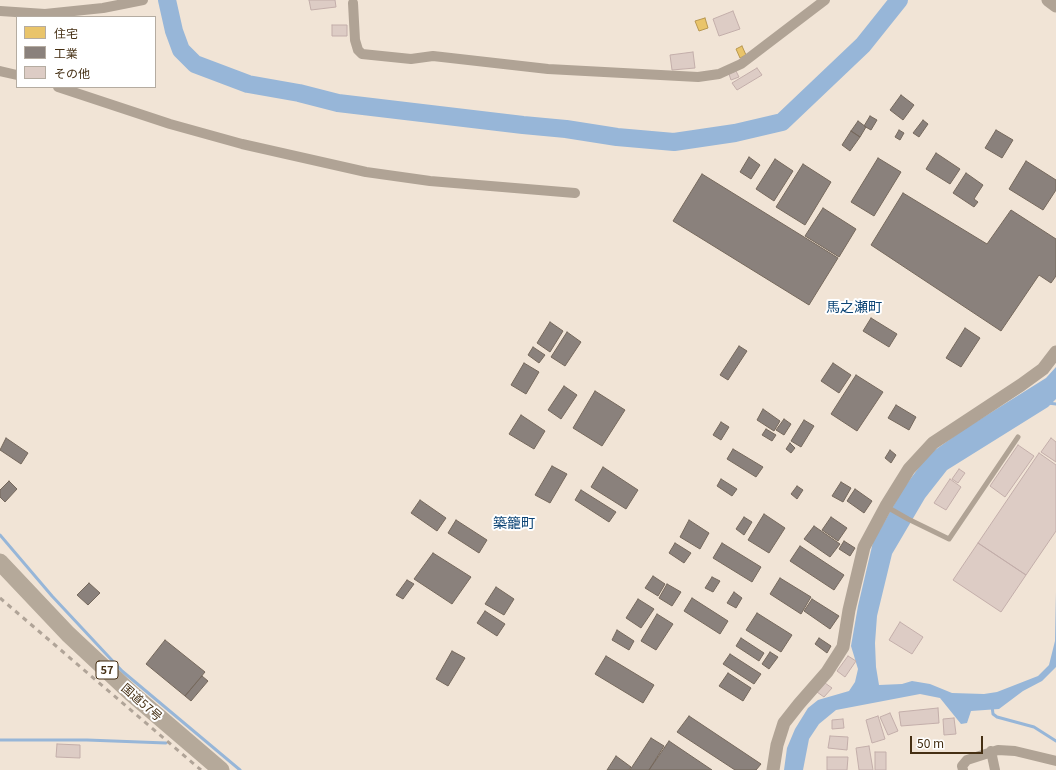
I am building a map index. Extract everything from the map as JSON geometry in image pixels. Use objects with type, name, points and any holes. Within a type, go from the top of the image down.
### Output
[{"type":"highway","name":"国道57号","points":[[0,562],[74,640],[131,693],[221,770]]},
{"type":"street","points":[[0,11],[45,14],[103,8],[143,0]]},
{"type":"street","points":[[353,3],[355,40],[358,50],[362,54],[412,59],[433,56],[548,69],[698,77],[719,74],[741,64],[825,0]]},
{"type":"street","points":[[1048,0],[1056,6]]},
{"type":"street","points":[[0,70],[16,76]]},
{"type":"street","points":[[61,88],[178,126],[242,144],[366,172],[430,181],[575,193]]},
{"type":"street","points":[[773,770],[777,745],[784,723],[827,672],[843,647],[849,610],[864,547],[909,469],[933,443],[1043,369],[1056,352]]},
{"type":"street","points":[[963,770],[964,762],[976,756],[992,752],[1015,751],[1056,761]]},
{"type":"street","points":[[992,752],[996,770]]},
{"type":"lane","points":[[888,507],[908,519],[949,539],[1018,437]]},
{"type":"water","points":[[1056,367],[1056,399],[1048,407],[947,470],[925,498],[892,554],[877,616],[875,643],[876,667],[879,685],[902,684],[912,681],[930,684],[952,693],[984,694],[997,692],[1038,676],[1049,665],[1055,641],[1056,592],[1056,667],[1042,681],[1023,691],[999,709],[971,711],[967,723],[961,724],[940,698],[920,694],[836,710],[819,724],[809,739],[803,770],[784,770],[787,748],[795,729],[808,708],[818,700],[849,691],[855,682],[858,669],[851,646],[858,606],[873,542],[903,489],[928,455],[963,430],[1046,378]]},
{"type":"building: 住宅","points":[[705,18],[708,28],[699,31],[695,21]]},
{"type":"building: 住宅","points":[[742,46],[746,55],[740,58],[736,49]]},
{"type":"building: 工業","points":[[901,95],[914,105],[903,120],[890,110]]},
{"type":"building: 工業","points":[[870,116],[877,120],[871,130],[864,126]]},
{"type":"building: 工業","points":[[923,120],[928,124],[919,137],[913,133]]},
{"type":"building: 工業","points":[[858,121],[866,127],[860,137],[851,131]]},
{"type":"building: 工業","points":[[899,130],[904,133],[900,140],[895,137]]},
{"type":"building: 工業","points":[[996,130],[1013,140],[1002,158],[985,148]]},
{"type":"building: 工業","points":[[851,131],[860,137],[850,151],[842,145]]},
{"type":"building: 工業","points":[[936,153],[960,169],[950,184],[926,169]]},
{"type":"building: 工業","points":[[749,157],[760,165],[751,179],[740,172]]},
{"type":"building: 工業","points":[[878,158],[901,172],[874,216],[851,202]]},
{"type":"building: 工業","points":[[775,159],[793,171],[774,201],[756,189]]},
{"type":"building: 工業","points":[[1026,161],[1056,180],[1056,190],[1043,210],[1009,189]]},
{"type":"building: 工業","points":[[803,164],[831,182],[805,225],[776,207]]},
{"type":"building: 工業","points":[[966,173],[983,185],[974,199],[978,202],[974,207],[953,193]]},
{"type":"building: 工業","points":[[702,174],[838,258],[809,305],[673,221]]},
{"type":"building: 工業","points":[[903,193],[987,244],[1011,210],[1056,239],[1056,276],[1051,283],[1039,275],[1001,331],[871,245]]},
{"type":"building: 工業","points":[[823,208],[856,229],[839,257],[805,236]]},
{"type":"building: 工業","points":[[871,318],[897,334],[889,347],[863,331]]},
{"type":"building: 工業","points":[[550,322],[563,331],[550,352],[537,343]]},
{"type":"building: 工業","points":[[965,328],[980,338],[961,367],[946,358]]},
{"type":"building: 工業","points":[[567,332],[581,342],[565,366],[551,357]]},
{"type":"building: 工業","points":[[739,346],[747,351],[728,380],[720,375]]},
{"type":"building: 工業","points":[[533,347],[545,355],[539,363],[528,355]]},
{"type":"building: 工業","points":[[524,363],[539,372],[526,394],[511,385]]},
{"type":"building: 工業","points":[[833,363],[851,375],[839,393],[821,381]]},
{"type":"building: 工業","points":[[856,375],[883,392],[857,431],[831,414]]},
{"type":"building: 工業","points":[[564,386],[577,395],[561,419],[548,410]]},
{"type":"building: 工業","points":[[595,391],[625,410],[602,446],[573,428]]},
{"type":"building: 工業","points":[[896,405],[916,417],[909,430],[888,418]]},
{"type":"building: 工業","points":[[763,409],[780,421],[774,431],[757,420]]},
{"type":"building: 工業","points":[[521,415],[545,431],[534,449],[509,434]]},
{"type":"building: 工業","points":[[784,419],[791,424],[784,435],[776,430]]},
{"type":"building: 工業","points":[[804,420],[814,426],[801,447],[791,441]]},
{"type":"building: 工業","points":[[721,422],[729,427],[721,440],[713,435]]},
{"type":"building: 工業","points":[[766,429],[776,435],[772,441],[762,435]]},
{"type":"building: 工業","points":[[6,438],[28,453],[21,464],[0,450]]},
{"type":"building: 工業","points":[[790,443],[795,448],[791,453],[786,449]]},
{"type":"building: 工業","points":[[733,449],[763,467],[756,477],[727,459]]},
{"type":"building: 工業","points":[[890,450],[896,455],[891,463],[885,458]]},
{"type":"building: 工業","points":[[552,466],[567,474],[550,503],[535,495]]},
{"type":"building: 工業","points":[[603,467],[638,490],[626,509],[591,487]]},
{"type":"building: 工業","points":[[721,479],[737,489],[732,496],[717,486]]},
{"type":"building: 工業","points":[[9,481],[17,489],[5,502],[0,497],[0,490]]},
{"type":"building: 工業","points":[[841,482],[851,488],[843,502],[832,496]]},
{"type":"building: 工業","points":[[797,486],[803,490],[797,499],[791,494]]},
{"type":"building: 工業","points":[[855,489],[872,501],[864,513],[847,501]]},
{"type":"building: 工業","points":[[581,490],[616,512],[609,522],[575,500]]},
{"type":"building: 工業","points":[[420,500],[446,518],[437,531],[411,513]]},
{"type":"building: 工業","points":[[764,514],[785,528],[769,553],[748,540]]},
{"type":"building: 工業","points":[[744,517],[752,522],[744,535],[736,529]]},
{"type":"building: 工業","points":[[831,517],[847,528],[838,541],[822,530]]},
{"type":"building: 工業","points":[[456,520],[487,540],[479,553],[448,533]]},
{"type":"building: 工業","points":[[689,520],[709,533],[700,549],[680,537]]},
{"type":"building: 工業","points":[[814,526],[840,544],[830,557],[804,539]]},
{"type":"building: 工業","points":[[844,541],[855,548],[850,556],[839,549]]},
{"type":"building: 工業","points":[[675,543],[691,553],[684,563],[669,553]]},
{"type":"building: 工業","points":[[722,543],[761,567],[752,582],[713,558]]},
{"type":"building: 工業","points":[[800,546],[844,575],[834,590],[790,561]]},
{"type":"building: 工業","points":[[433,553],[471,577],[452,604],[414,579]]},
{"type":"building: 工業","points":[[653,576],[665,584],[658,596],[645,588]]},
{"type":"building: 工業","points":[[712,577],[720,581],[713,592],[705,588]]},
{"type":"building: 工業","points":[[780,578],[811,597],[801,614],[770,594]]},
{"type":"building: 工業","points":[[407,580],[414,584],[403,599],[396,595]]},
{"type":"building: 工業","points":[[89,583],[100,593],[88,605],[77,595]]},
{"type":"building: 工業","points":[[667,584],[681,592],[672,606],[659,598]]},
{"type":"building: 工業","points":[[496,587],[514,599],[504,615],[485,604]]},
{"type":"building: 工業","points":[[734,592],[742,598],[736,608],[727,603]]},
{"type":"building: 工業","points":[[692,598],[728,621],[720,634],[684,611]]},
{"type":"building: 工業","points":[[638,599],[654,609],[641,628],[626,618]]},
{"type":"building: 工業","points":[[812,599],[839,616],[830,629],[804,611]]},
{"type":"building: 工業","points":[[485,611],[505,624],[497,636],[477,623]]},
{"type":"building: 工業","points":[[757,613],[792,635],[781,652],[746,630]]},
{"type":"building: 工業","points":[[657,614],[673,624],[656,650],[641,641]]},
{"type":"building: 工業","points":[[617,630],[634,641],[629,650],[612,640]]},
{"type":"building: 工業","points":[[741,638],[764,653],[759,661],[736,646]]},
{"type":"building: 工業","points":[[819,638],[831,646],[827,653],[815,644]]},
{"type":"building: 工業","points":[[165,640],[205,672],[185,696],[146,664]]},
{"type":"building: 工業","points":[[452,651],[465,658],[448,686],[436,679]]},
{"type":"building: 工業","points":[[770,652],[778,657],[769,669],[762,664]]},
{"type":"building: 工業","points":[[730,654],[761,674],[754,684],[723,664]]},
{"type":"building: 工業","points":[[606,656],[654,685],[643,703],[595,674]]},
{"type":"building: 工業","points":[[728,673],[751,688],[743,701],[719,686]]},
{"type":"building: 工業","points":[[202,676],[208,681],[191,701],[185,696]]},
{"type":"building: 工業","points":[[689,716],[761,764],[756,770],[735,770],[677,732]]},
{"type":"building: 工業","points":[[651,738],[664,746],[649,770],[630,770]]},
{"type":"building: 工業","points":[[669,741],[712,770],[649,770]]},
{"type":"building: 工業","points":[[616,756],[631,767],[629,770],[607,770]]},
{"type":"building: その他","points":[[309,0],[335,0],[336,7],[311,10]]},
{"type":"building: その他","points":[[733,11],[740,29],[719,36],[713,19]]},
{"type":"building: その他","points":[[332,25],[347,25],[347,36],[332,36]]},
{"type":"building: その他","points":[[693,52],[695,68],[672,70],[670,55]]},
{"type":"building: その他","points":[[757,68],[762,75],[737,90],[732,83]]},
{"type":"building: その他","points":[[736,71],[739,77],[731,80],[729,74]]},
{"type":"building: その他","points":[[1051,438],[1056,442],[1056,462],[1041,452]]},
{"type":"building: その他","points":[[1018,445],[1034,456],[1005,497],[990,486]]},
{"type":"building: その他","points":[[1039,453],[1056,465],[1056,531],[1026,575],[978,543]]},
{"type":"building: その他","points":[[959,469],[965,473],[958,483],[952,479]]},
{"type":"building: その他","points":[[950,479],[961,487],[946,510],[934,503]]},
{"type":"building: その他","points":[[978,543],[1026,575],[1001,612],[953,580]]},
{"type":"building: その他","points":[[900,622],[923,637],[912,654],[889,640]]},
{"type":"building: その他","points":[[848,656],[856,661],[845,677],[837,671]]},
{"type":"building: その他","points":[[825,683],[832,688],[824,697],[817,692]]},
{"type":"building: その他","points":[[938,708],[939,723],[901,726],[899,712]]},
{"type":"building: その他","points":[[890,713],[898,731],[888,735],[880,717]]},
{"type":"building: その他","points":[[878,716],[885,739],[872,743],[866,720]]},
{"type":"building: その他","points":[[954,718],[956,734],[944,735],[943,719]]},
{"type":"building: その他","points":[[843,719],[844,728],[832,729],[832,720]]},
{"type":"building: その他","points":[[830,736],[848,737],[847,750],[828,748]]},
{"type":"building: その他","points":[[57,744],[80,745],[80,758],[56,757]]},
{"type":"building: その他","points":[[869,746],[873,770],[859,770],[856,748]]},
{"type":"building: その他","points":[[875,752],[886,752],[886,770],[875,770]]},
{"type":"building: その他","points":[[827,757],[848,757],[847,770],[827,770]]},
{"type":"waterway","points":[[167,0],[174,31],[181,50],[195,64],[248,84],[299,93],[338,103],[566,129],[617,137],[674,142],[735,133],[782,122],[863,45],[899,0]]},
{"type":"waterway","points":[[1048,403],[1056,404]]},
{"type":"waterway","points":[[0,535],[52,596],[122,671],[240,770]]},
{"type":"waterway","points":[[992,706],[993,714],[997,717],[1034,727],[1056,741]]},
{"type":"waterway","points":[[0,740],[87,740],[166,743]]},
{"type":"railway","points":[[0,598],[201,770]]},
{"type":"district","name":"馬之瀬町","points":[[854,307]]},
{"type":"district","name":"築籠町","points":[[514,523]]}]
